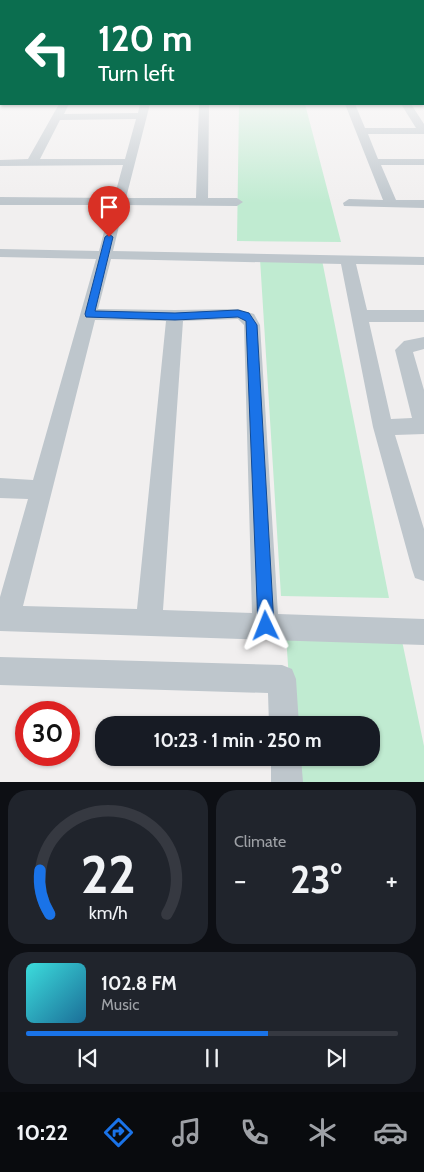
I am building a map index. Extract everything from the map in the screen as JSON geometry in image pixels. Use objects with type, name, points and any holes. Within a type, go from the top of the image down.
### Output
[{"type":"street","points":[[32,163],[50,129]]},
{"type":"street","points":[[137,129],[42,490],[4,618],[424,632]]},
{"type":"street","points":[[202,202],[203,129]]},
{"type":"street","points":[[391,203],[361,130],[423,131]]},
{"type":"street","points":[[0,163],[129,162]]},
{"type":"street","points":[[374,162],[424,162]]},
{"type":"street","points":[[0,201],[237,202]]},
{"type":"street","points":[[349,203],[424,204]]},
{"type":"street","points":[[0,252],[105,253],[348,261],[424,261]]},
{"type":"street","points":[[348,261],[383,427],[424,569]]},
{"type":"street","points":[[90,314],[175,316],[238,314],[245,315],[252,325],[266,626]]},
{"type":"street","points":[[149,624],[175,316]]},
{"type":"street","points":[[360,316],[424,316]]},
{"type":"street","points":[[383,427],[424,425],[404,350],[407,346],[424,342]]},
{"type":"street","points":[[0,488],[42,490]]},
{"type":"street","points":[[0,671],[282,679],[284,716]]},
{"type":"street","points":[[286,766],[287,782]]},
{"type":"green space","points":[[239,129],[312,129],[341,242],[237,241]]},
{"type":"green space","points":[[260,259],[322,260],[389,598],[281,596]]},
{"type":"green space","points":[[286,635],[401,636],[424,746],[424,782],[296,782],[295,766],[380,766],[380,716],[291,716]]},
{"type":"route","points":[[109,237],[90,314],[175,316],[238,314],[245,315],[250,320],[252,325],[266,626]]}]
